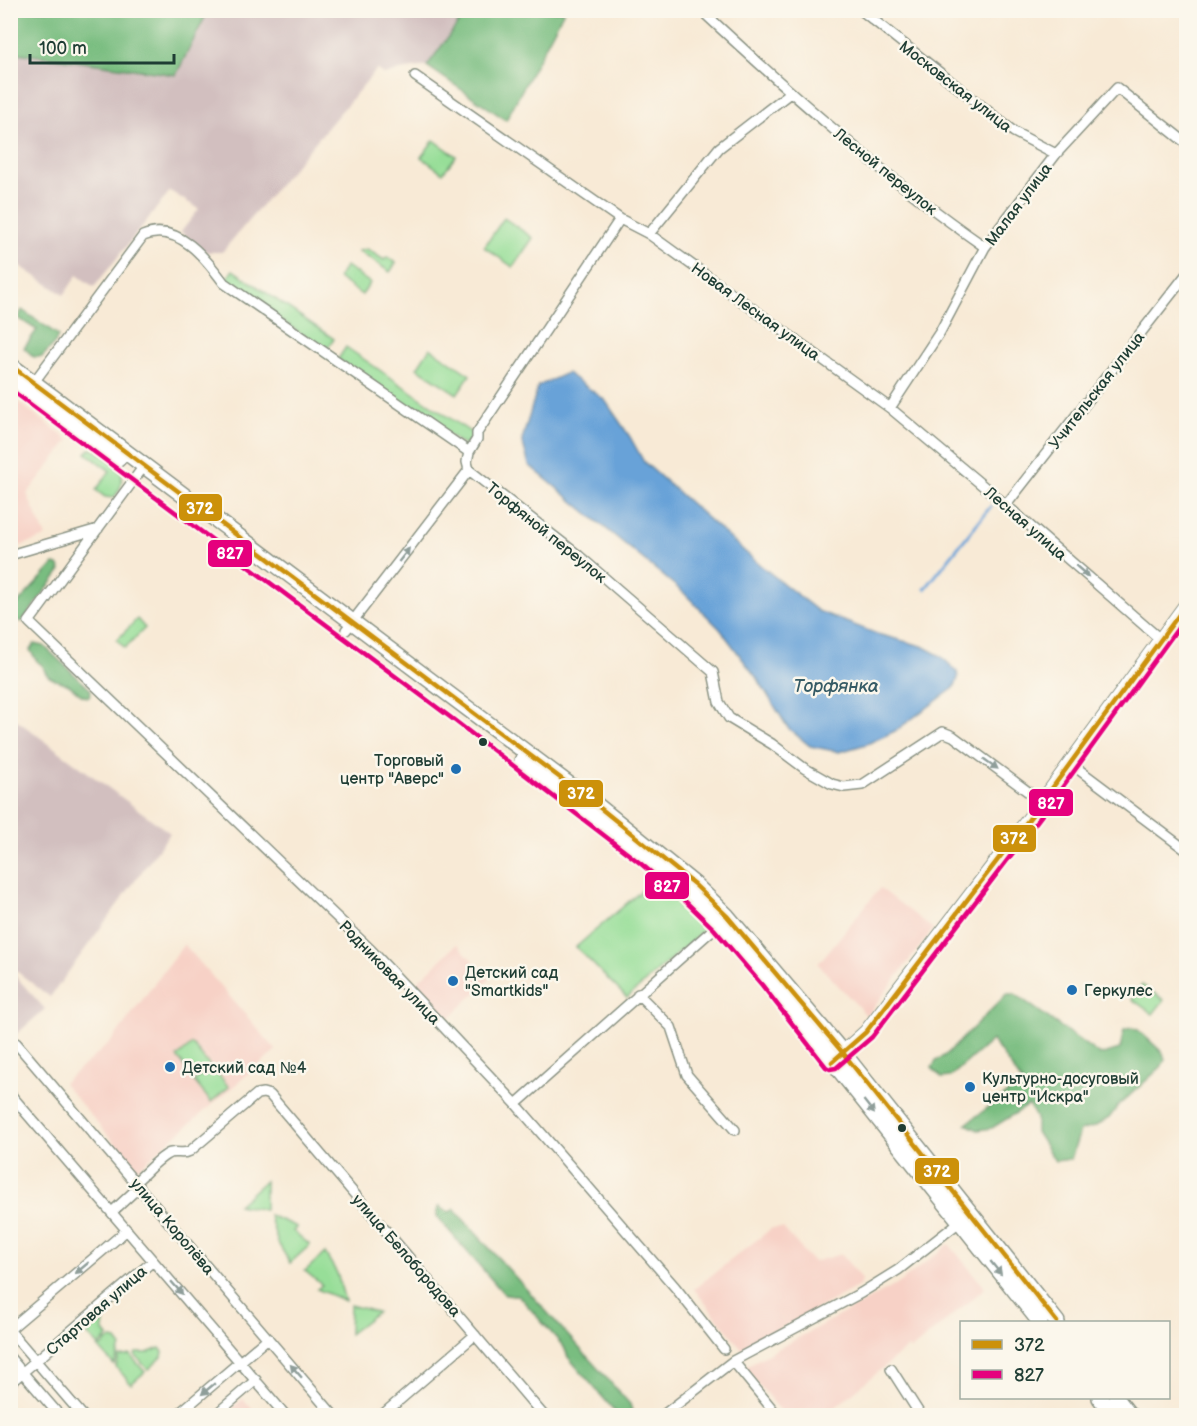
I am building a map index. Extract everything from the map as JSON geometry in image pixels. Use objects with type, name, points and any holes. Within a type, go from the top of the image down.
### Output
[{"type":"main road","points":[[10,365],[141,470]]},
{"type":"main road","points":[[10,379],[141,470],[349,626],[604,824],[688,893],[719,924],[838,1057]]},
{"type":"main road","points":[[838,1057],[866,1032],[1042,802],[1186,605]]},
{"type":"main road","points":[[349,626],[599,807],[694,884],[748,940],[965,1217],[1055,1321]]},
{"type":"main road","points":[[965,1217],[1039,1321]]},
{"type":"main road","points":[[1101,1399],[1114,1416]]},
{"type":"main road","points":[[1117,1399],[1130,1416]]},
{"type":"street","name":"Лесной переулок","points":[[701,10],[790,93],[929,208],[985,247]]},
{"type":"street","name":"Московская улица","points":[[861,10],[1014,132],[1056,154]]},
{"type":"street","name":"Новая Лесная улица","points":[[415,76],[620,219],[649,234],[890,408]]},
{"type":"street","name":"Малая улица","points":[[890,408],[940,332],[985,247],[1056,154],[1117,88],[1186,143]]},
{"type":"street","points":[[649,234],[719,148],[790,93]]},
{"type":"street","points":[[349,626],[469,470],[467,462],[469,452],[477,439],[477,433],[620,219]]},
{"type":"street","points":[[34,382],[143,237],[156,233],[170,235],[185,242],[205,257],[224,283],[469,452]]},
{"type":"street","name":"Учительская улица","points":[[1006,505],[1186,275]]},
{"type":"street","name":"Лесная улица","points":[[890,408],[1161,640]]},
{"type":"street","points":[[10,555],[99,529],[141,470]]},
{"type":"street","name":"Торфяной переулок","points":[[469,470],[578,555],[712,672],[719,702],[729,718],[772,744],[804,768],[832,784],[844,787],[862,785],[943,732],[953,736],[1042,802]]},
{"type":"street","name":"Родниковая улица","points":[[99,529],[29,622],[371,950],[516,1104],[675,1287],[724,1349]]},
{"type":"street","points":[[1070,763],[1186,850]]},
{"type":"street","points":[[516,1104],[719,924]]},
{"type":"street","points":[[638,994],[671,1027],[687,1075],[735,1130]]},
{"type":"street","name":"улица Королёва","points":[[10,1048],[16,1043],[334,1416]]},
{"type":"street","points":[[10,1094],[286,1416]]},
{"type":"street","name":"улица Белобородова","points":[[137,1184],[167,1154],[176,1152],[186,1154],[257,1094],[270,1095],[544,1416]]},
{"type":"street","points":[[112,1212],[137,1184]]},
{"type":"street","points":[[662,1416],[733,1361],[861,1293],[898,1270],[965,1217]]},
{"type":"street","points":[[83,1416],[10,1330],[127,1230]]},
{"type":"street","name":"Стартовая улица","points":[[10,1383],[153,1261]]},
{"type":"street","points":[[381,1416],[475,1335]]},
{"type":"street","points":[[176,1416],[268,1338]]},
{"type":"street","points":[[10,1358],[60,1416]]},
{"type":"street","points":[[733,1361],[778,1416]]},
{"type":"street","points":[[891,1369],[921,1416]]},
{"type":"street","points":[[214,1416],[256,1380]]},
{"type":"shaded area","points":[[446,10],[460,21],[427,66],[385,75],[377,69],[222,252],[206,252],[181,232],[199,209],[170,191],[94,287],[77,275],[64,295],[11,260],[11,52],[176,75],[208,11]]},
{"type":"shaded area","points":[[10,396],[69,440],[27,494],[46,537],[11,549]]},
{"type":"shaded area","points":[[11,716],[170,833],[50,997],[11,967]]},
{"type":"shaded area","points":[[880,888],[933,929],[867,1016],[818,964]]},
{"type":"shaded area","name":"Детский сад №4","points":[[184,944],[276,1050],[137,1169],[63,1083],[110,1043]]},
{"type":"shaded area","name":"Детский сад \"Smartkids\"","points":[[457,944],[490,979],[449,1018],[416,983]]},
{"type":"shaded area","points":[[10,970],[45,1009],[11,1039],[10,1039]]},
{"type":"shaded area","points":[[772,1228],[783,1228],[813,1262],[841,1254],[862,1279],[859,1286],[742,1349],[694,1289]]},
{"type":"shaded area","points":[[949,1244],[985,1288],[911,1350],[908,1347],[826,1415],[784,1415],[744,1367],[898,1284]]},
{"type":"shaded area","points":[[243,1399],[258,1415],[223,1415]]},
{"type":"green space","points":[[11,10],[208,11],[176,75],[11,52]]},
{"type":"green space","points":[[446,11],[564,11],[506,120],[427,66],[460,21]]},
{"type":"green space","points":[[434,140],[456,156],[443,173],[421,157]]},
{"type":"green space","points":[[504,218],[533,238],[513,267],[484,247]]},
{"type":"green space","points":[[367,249],[384,260],[387,257],[396,263],[390,272],[358,251]]},
{"type":"green space","points":[[346,266],[370,283],[362,295],[338,278]]},
{"type":"green space","points":[[233,270],[334,339],[326,351],[225,281]]},
{"type":"green space","points":[[22,310],[58,335],[55,343],[42,357],[34,357],[24,348],[37,330],[18,318]]},
{"type":"green space","points":[[346,347],[473,434],[465,446],[338,359]]},
{"type":"green space","points":[[430,348],[470,375],[457,394],[417,368]]},
{"type":"green space","points":[[90,449],[116,463],[122,474],[122,483],[113,498],[105,497],[96,490],[110,471],[86,453]]},
{"type":"green space","points":[[54,564],[58,565],[61,570],[22,622],[15,620],[11,611]]},
{"type":"green space","points":[[137,619],[145,628],[125,648],[117,640]]},
{"type":"green space","points":[[34,644],[44,646],[91,690],[89,697],[47,675],[30,650]]},
{"type":"green space","points":[[654,880],[705,929],[627,998],[576,947]]},
{"type":"green space","points":[[1142,985],[1164,1000],[1153,1014],[1132,999]]},
{"type":"green space","points":[[1007,994],[1015,994],[1100,1055],[1120,1049],[1124,1030],[1131,1028],[1138,1030],[1163,1053],[1165,1060],[1161,1067],[1118,1106],[1109,1118],[1094,1127],[1080,1131],[1071,1159],[1055,1161],[1036,1132],[1036,1118],[1029,1105],[992,1128],[978,1130],[966,1124],[1022,1082],[992,1040],[950,1077],[942,1078],[932,1068],[936,1061],[948,1053]]},
{"type":"green space","points":[[192,1044],[209,1065],[194,1078],[177,1057]]},
{"type":"green space","points":[[211,1066],[229,1087],[211,1102],[194,1081]]},
{"type":"green space","points":[[265,1181],[265,1210],[238,1205]]},
{"type":"green space","points":[[440,1206],[441,1209],[450,1212],[454,1209],[630,1404],[632,1411],[629,1415],[618,1415],[568,1357],[564,1347],[518,1295],[505,1295],[437,1217],[437,1210]]},
{"type":"green space","points":[[269,1215],[297,1227],[293,1231],[310,1245],[290,1263],[278,1243]]},
{"type":"green space","points":[[325,1253],[337,1273],[345,1301],[317,1289],[322,1285],[305,1271]]},
{"type":"green space","points":[[350,1305],[377,1312],[349,1334]]},
{"type":"green space","points":[[100,1320],[104,1322],[103,1329],[108,1337],[99,1346],[86,1333]]},
{"type":"green space","points":[[111,1339],[116,1340],[121,1347],[114,1365],[98,1347]]},
{"type":"green space","points":[[160,1348],[163,1352],[162,1357],[148,1370],[135,1355],[136,1353],[147,1353]]},
{"type":"green space","points":[[130,1355],[145,1372],[131,1384],[116,1367],[119,1357]]},
{"type":"water","name":"Торфянка","points":[[567,373],[605,400],[644,462],[760,565],[818,611],[877,634],[922,646],[941,656],[957,672],[958,678],[954,688],[895,731],[867,744],[839,752],[810,746],[788,728],[759,681],[720,629],[684,593],[529,465],[522,440],[538,386]]},
{"type":"waterway","points":[[925,589],[991,506]]},
{"type":"transit line","name":"372","points":[[10,365],[599,807],[694,884],[727,916],[843,1053],[1056,1321]]},
{"type":"transit line","name":"827","points":[[10,389],[450,717],[640,863],[714,929],[762,985],[826,1067],[830,1069],[836,1068],[872,1037],[1048,807],[1186,617]]},
{"type":"transit line","name":"372","points":[[832,1062],[866,1032],[1042,802],[1186,605]]},
{"type":"place","name":"Торговый центр \"Аверс\"","points":[[456,769]]},
{"type":"place","name":"Детский сад \"Smartkids\"","points":[[453,981]]},
{"type":"place","name":"Геркулес","points":[[1072,990]]},
{"type":"place","name":"Детский сад №4","points":[[170,1067]]},
{"type":"place","name":"Культурно-досуговый центр \"Искра\"","points":[[970,1087]]}]
